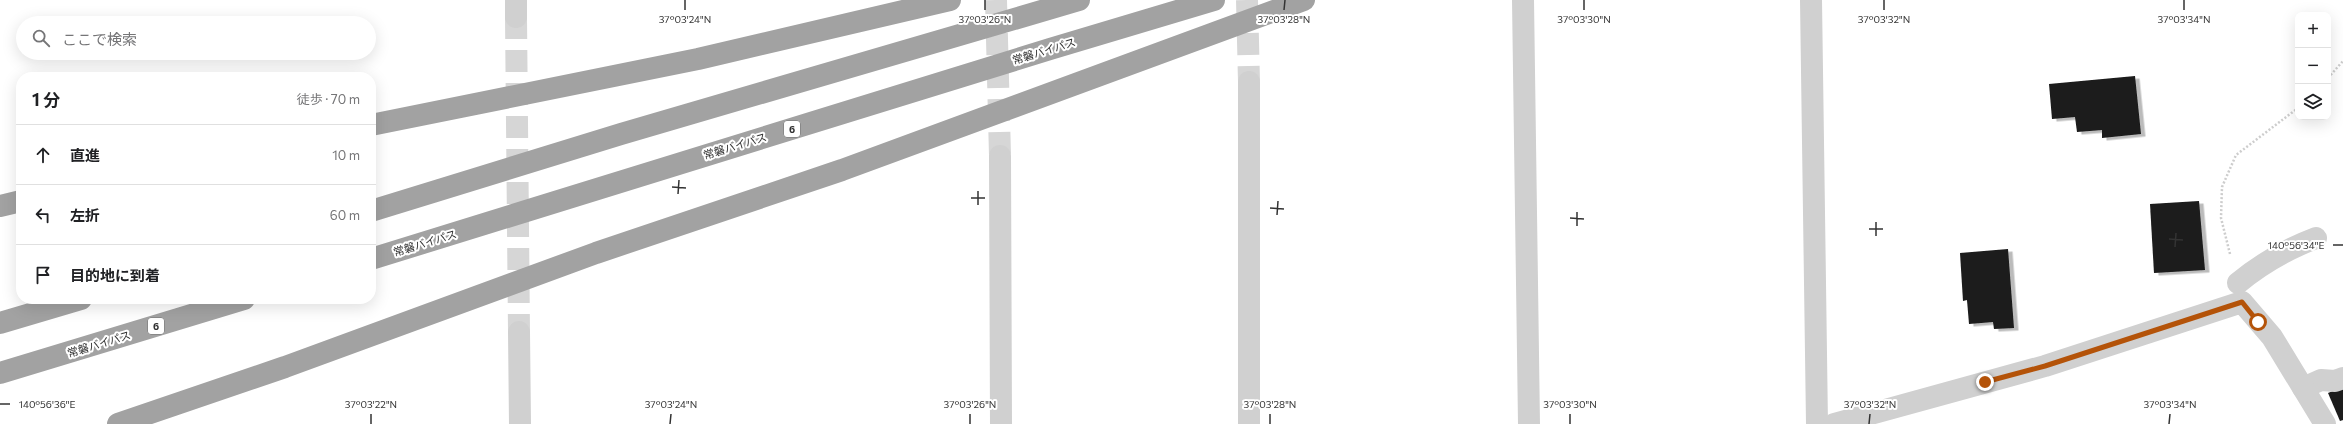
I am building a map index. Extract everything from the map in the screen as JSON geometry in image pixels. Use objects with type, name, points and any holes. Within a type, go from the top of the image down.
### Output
[{"type":"highway","points":[[376,124],[698,59],[950,0]]},
{"type":"highway","points":[[376,209],[621,134],[1079,0]]},
{"type":"highway","name":"常磐バイパス","points":[[376,257],[1050,49],[1214,0]]},
{"type":"highway","points":[[118,424],[285,367],[596,253],[842,170],[1304,0]]},
{"type":"highway","points":[[0,206],[16,202]]},
{"type":"highway","points":[[0,323],[65,304]]},
{"type":"highway","name":"常磐バイパス","points":[[0,374],[228,304]]},
{"type":"street","points":[[1523,0],[1529,424]]},
{"type":"street","points":[[1811,0],[1817,424]]},
{"type":"street","points":[[1248,82],[1249,424]]},
{"type":"street","points":[[1000,156],[1001,424]]},
{"type":"street","points":[[2238,283],[2253,271],[2288,248],[2316,238]]},
{"type":"street","points":[[1834,424],[2045,366],[2242,302],[2272,337],[2325,424]]},
{"type":"street","points":[[519,332],[520,424]]},
{"type":"street","points":[[2303,388],[2321,380],[2335,381],[2343,378]]},
{"type":"path","points":[[2331,75],[2343,61]]},
{"type":"path","points":[[2238,283],[2221,218],[2222,187],[2236,155],[2295,110]]},
{"type":"building","points":[[2135,76],[2141,134],[2102,138],[2102,130],[2077,132],[2075,117],[2052,119],[2049,84]]},
{"type":"building","points":[[2199,201],[2205,270],[2154,273],[2150,204]]},
{"type":"building","points":[[2008,249],[2014,328],[1994,329],[1993,322],[1969,324],[1967,300],[1963,301],[1960,253]]},
{"type":"building","points":[[2343,387],[2343,420],[2340,421],[2328,393]]},
{"type":"tunnel","points":[[996,0],[1000,156]]},
{"type":"tunnel","points":[[1247,0],[1249,82]]},
{"type":"tunnel","points":[[516,17],[519,332]]},
{"type":"route","points":[[1985,382],[2045,366],[2242,302],[2258,322]]}]
